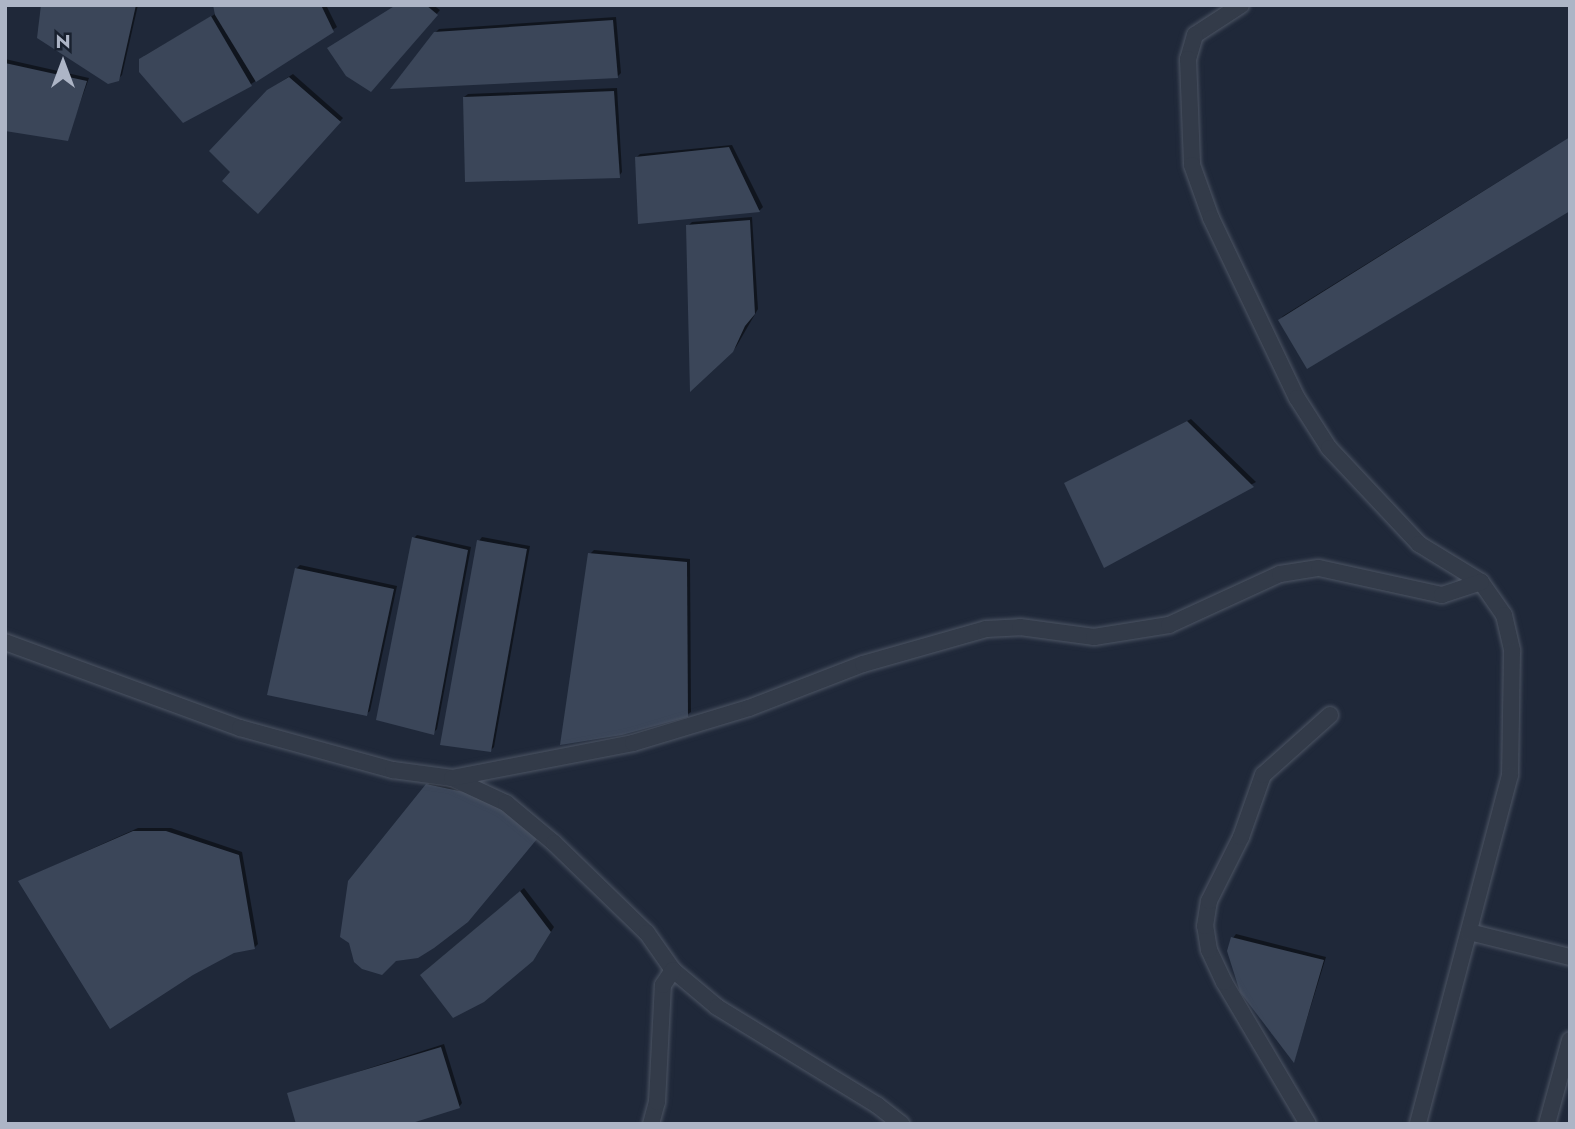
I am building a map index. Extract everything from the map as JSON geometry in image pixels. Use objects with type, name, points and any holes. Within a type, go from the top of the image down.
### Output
[{"type":"street","points":[[1241,5],[1195,36],[1188,59],[1192,165],[1211,218],[1297,398],[1329,448],[1419,544],[1481,582],[1504,615],[1513,651],[1510,775],[1418,1124]]},
{"type":"street","points":[[452,778],[633,743],[749,708],[863,664],[986,629],[1020,627],[1094,637],[1169,625],[1280,575],[1319,568],[1442,595],[1481,582]]},
{"type":"street","points":[[5,642],[240,728],[393,770],[452,778],[506,803],[554,843],[647,933],[673,970],[717,1007],[877,1105],[901,1124]]},
{"type":"street","points":[[1307,1124],[1224,982],[1209,950],[1205,926],[1209,901],[1241,837],[1263,775],[1330,715]]},
{"type":"street","points":[[1469,932],[1570,957]]},
{"type":"street","points":[[651,1124],[657,1102],[663,985],[673,970]]},
{"type":"street","points":[[1547,1124],[1570,1040]]},
{"type":"building","points":[[41,5],[136,5],[119,81],[108,84],[37,38]]},
{"type":"building","points":[[213,5],[321,5],[334,32],[256,82],[215,15]]},
{"type":"building","points":[[396,5],[426,5],[438,15],[371,92],[346,76],[327,48]]},
{"type":"building","points":[[211,16],[252,86],[183,123],[139,72],[139,59]]},
{"type":"building","points":[[613,20],[618,78],[390,89],[434,32]]},
{"type":"building","points":[[5,63],[87,81],[68,141],[5,131]]},
{"type":"building","points":[[289,77],[341,122],[258,214],[222,181],[230,172],[209,151],[267,90]]},
{"type":"building","points":[[614,91],[620,178],[465,182],[463,97]]},
{"type":"building","points":[[1570,137],[1570,211],[1307,369],[1278,320]]},
{"type":"building","points":[[729,147],[760,212],[638,224],[635,157]]},
{"type":"building","points":[[750,220],[755,314],[745,326],[733,352],[690,392],[686,225]]},
{"type":"building","points":[[1187,421],[1254,487],[1104,568],[1064,483]]},
{"type":"building","points":[[412,537],[468,550],[434,735],[376,720]]},
{"type":"building","points":[[477,540],[527,549],[491,752],[440,745]]},
{"type":"building","points":[[588,553],[687,562],[688,717],[622,735],[560,745]]},
{"type":"building","points":[[295,568],[394,589],[367,716],[267,695]]},
{"type":"building","points":[[426,784],[464,792],[502,810],[537,839],[468,922],[418,958],[396,961],[382,975],[362,969],[354,962],[349,943],[340,937],[348,881]]},
{"type":"building","points":[[133,831],[166,831],[239,855],[255,949],[234,953],[193,975],[110,1029],[18,881]]},
{"type":"building","points":[[520,891],[551,932],[533,961],[484,1002],[453,1018],[420,975]]},
{"type":"building","points":[[1231,937],[1324,960],[1294,1063],[1240,992],[1227,951]]},
{"type":"building","points":[[441,1047],[460,1108],[409,1124],[296,1124],[287,1093]]}]
